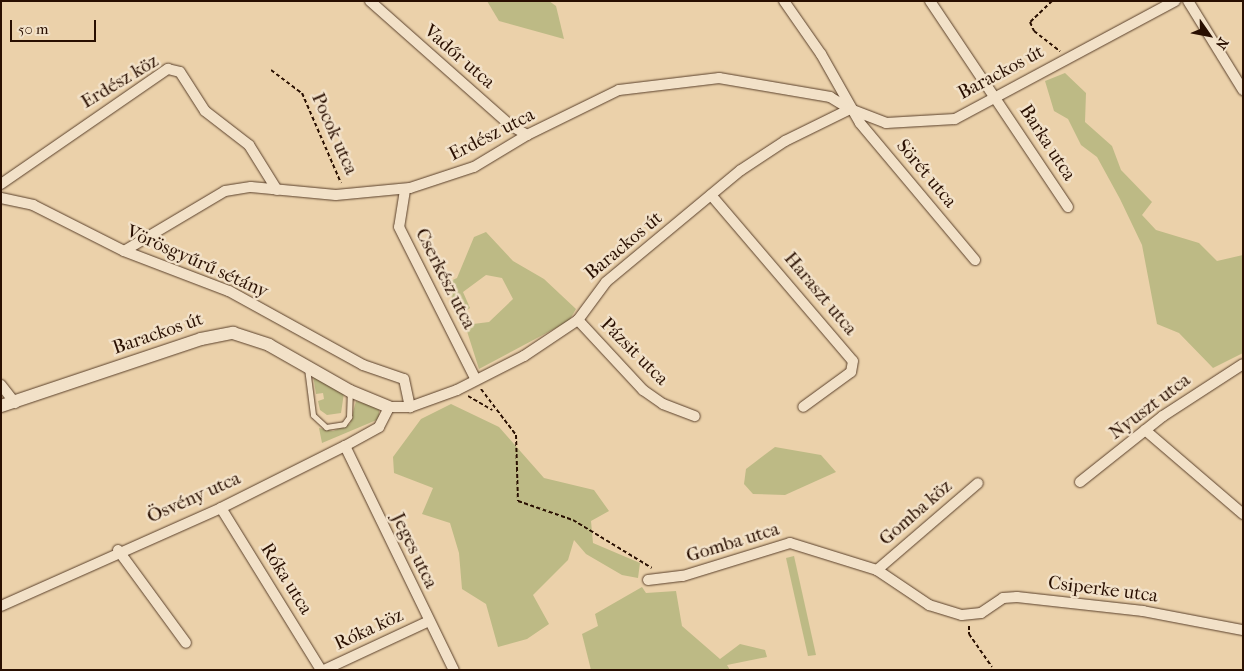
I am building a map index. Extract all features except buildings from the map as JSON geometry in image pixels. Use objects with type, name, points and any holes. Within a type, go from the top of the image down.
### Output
[{"type":"street","name":"Vadőr utca","points":[[370,1],[510,125],[527,135]]},
{"type":"street","points":[[784,1],[821,54],[850,109]]},
{"type":"street","name":"Barka utca","points":[[930,1],[1068,207]]},
{"type":"street","name":"Barackos út","points":[[1,406],[15,403],[218,334],[250,337],[350,391],[389,407],[410,407],[457,390],[578,320],[606,282],[711,194],[785,141],[850,109],[886,123],[932,123],[955,119],[1174,1]]},
{"type":"street","points":[[1188,1],[1243,90]]},
{"type":"street","name":"Erdész köz","points":[[1,184],[168,69],[180,72],[205,111],[249,146],[277,190]]},
{"type":"street","name":"Erdész utca","points":[[124,251],[225,192],[277,190],[346,194],[404,190],[474,167],[527,135],[619,90],[720,78],[830,97],[850,109]]},
{"type":"street","name":"Sörét utca","points":[[850,109],[975,260]]},
{"type":"street","name":"Cserkész utca","points":[[404,190],[399,227],[476,380]]},
{"type":"street","name":"Haraszt utca","points":[[711,194],[853,361],[851,372],[803,407]]},
{"type":"street","name":"Vörösgyűrű sétány","points":[[1,198],[70,220],[124,251],[229,291],[363,365],[404,379],[410,407]]},
{"type":"street","name":"Pázsit utca","points":[[578,320],[642,390],[663,404],[695,416]]},
{"type":"street","name":"Nyuszt utca","points":[[1080,482],[1145,430],[1243,364]]},
{"type":"street","points":[[1,385],[15,403]]},
{"type":"street","name":"Ösvény utca","points":[[1,606],[118,550],[221,508],[345,446],[378,427],[389,407]]},
{"type":"street","points":[[1145,430],[1243,514]]},
{"type":"street","name":"Jeges utca","points":[[345,446],[454,670]]},
{"type":"street","name":"Gomba köz","points":[[876,570],[978,483]]},
{"type":"street","name":"Róka utca","points":[[221,508],[323,670]]},
{"type":"street","name":"Gomba utca","points":[[648,580],[669,578],[790,543],[876,570],[929,605],[966,615]]},
{"type":"street","points":[[118,550],[186,643]]},
{"type":"street","name":"Csiperke utca","points":[[966,615],[1003,598],[1017,597],[1143,611],[1243,630]]},
{"type":"street","name":"Róka köz","points":[[323,670],[429,621]]},
{"type":"lane","points":[[307,367],[313,415],[326,427],[335,427],[349,417],[350,391]]},
{"type":"path","points":[[1052,1],[1030,22],[1034,31],[1068,58]]},
{"type":"path","name":"Pocok utca","points":[[271,70],[302,93],[346,194]]},
{"type":"path","points":[[476,380],[494,411],[516,436],[518,501],[573,520],[669,578]]},
{"type":"path","points":[[457,390],[494,411]]},
{"type":"path","points":[[966,615],[969,634],[992,667]]},
{"type":"shaded area","points":[[487,1],[549,1],[556,6],[564,39],[499,21]]},
{"type":"shaded area","points":[[1065,73],[1086,93],[1085,122],[1112,146],[1121,170],[1152,202],[1142,215],[1156,230],[1199,243],[1217,261],[1243,255],[1243,353],[1213,368],[1179,333],[1157,324],[1142,245],[1120,199],[1097,157],[1081,145],[1068,119],[1054,111],[1045,81]]},
{"type":"shaded area","points":[[486,232],[513,261],[544,279],[576,309],[569,321],[479,369],[465,325],[489,322],[513,299],[502,278],[486,275],[463,292],[470,308],[462,314],[444,284],[457,278],[474,237]]},
{"type":"shaded area","points":[[313,375],[344,393],[341,413],[327,415],[320,410],[318,401],[324,399],[323,393],[316,394]]},
{"type":"shaded area","points":[[356,401],[379,408],[379,419],[322,443],[319,428],[333,431],[350,424]]},
{"type":"shaded area","points":[[451,404],[499,427],[544,478],[594,490],[609,511],[591,521],[593,543],[640,563],[638,578],[622,575],[586,554],[574,540],[568,560],[533,595],[549,624],[527,639],[498,647],[486,604],[462,589],[459,553],[450,523],[422,514],[433,488],[394,473],[393,457],[421,419]]},
{"type":"shaded area","points":[[775,447],[821,455],[836,472],[785,495],[753,494],[744,484],[746,469]]},
{"type":"shaded area","points":[[794,556],[816,655],[808,656],[786,558]]},
{"type":"shaded area","points":[[642,587],[646,593],[676,591],[682,626],[720,659],[740,644],[765,650],[767,657],[727,665],[730,670],[591,670],[582,634],[598,626],[595,614]]}]
